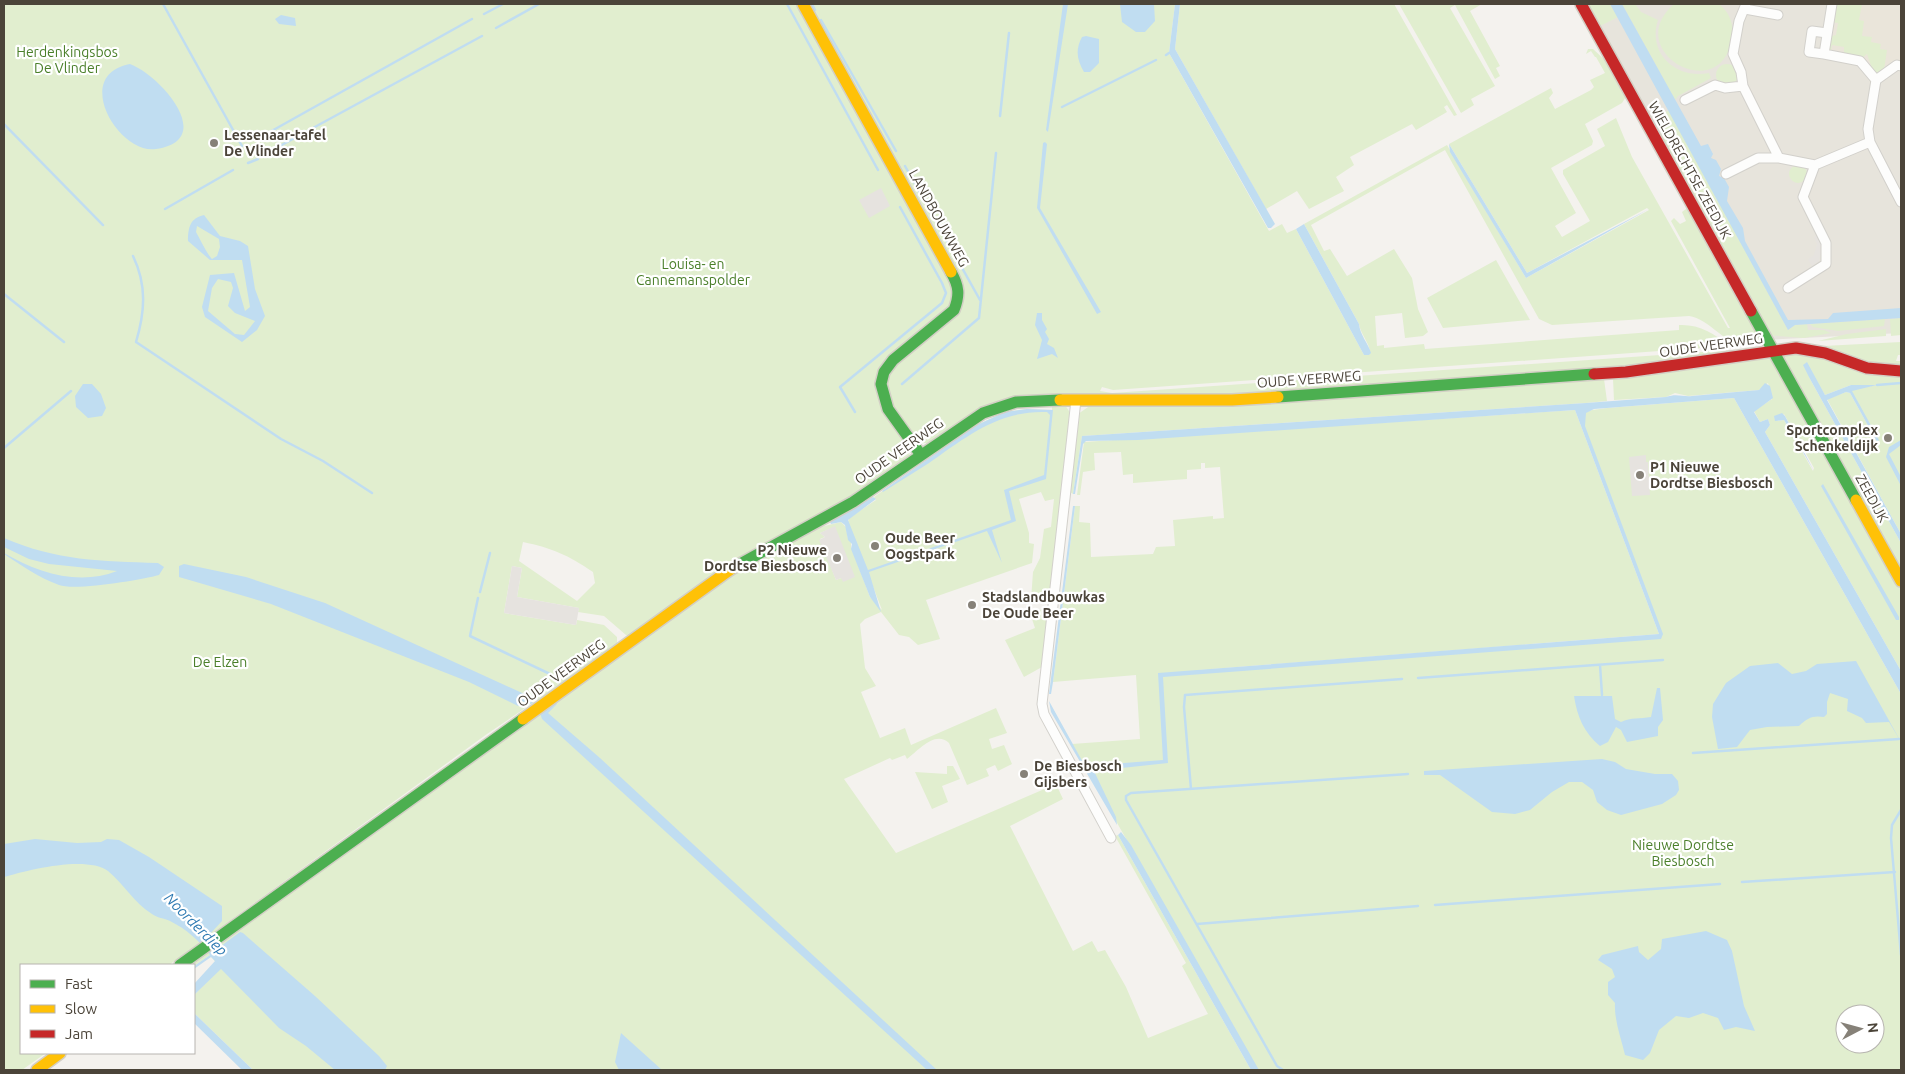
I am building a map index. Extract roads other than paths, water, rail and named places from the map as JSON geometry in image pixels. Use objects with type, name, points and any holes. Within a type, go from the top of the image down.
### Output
[{"type":"street","name":"LANDBOUWWEG","points":[[803,4],[958,285],[958,299],[954,310],[893,360],[885,368],[880,378],[883,400],[921,455]]},
{"type":"street","name":"WIELDRECHTSE ZEEDIJK","points":[[1581,4],[1773,351]]},
{"type":"street","points":[[1824,54],[1832,4]]},
{"type":"street","points":[[1778,15],[1746,6],[1739,21],[1733,54],[1741,72],[1743,86],[1779,158]]},
{"type":"street","points":[[1827,33],[1812,31],[1809,52],[1860,60],[1876,80]]},
{"type":"street","points":[[1901,66],[1897,65],[1876,80],[1868,129],[1870,142],[1901,202]]},
{"type":"street","points":[[1686,100],[1715,84],[1725,88],[1743,86]]},
{"type":"street","points":[[1726,174],[1758,158],[1779,158],[1816,165],[1870,142]]},
{"type":"street","points":[[1788,288],[1814,269],[1826,264],[1826,243],[1803,197],[1816,165]]},
{"type":"street","name":"OUDE VEERWEG","points":[[181,964],[742,561],[853,502],[970,420],[994,408],[1025,401],[1232,400],[1626,372],[1796,348],[1812,349],[1867,368],[1901,371]]},
{"type":"street","name":"ZEEDIJK","points":[[1773,351],[1901,581]]},
{"type":"street","points":[[1076,400],[1042,704],[1044,714],[1112,838]]},
{"type":"street","points":[[37,1070],[59,1054]]},
{"type":"water","points":[[1063,4],[1068,4],[1048,132],[1046,130]]},
{"type":"water","points":[[1120,4],[1154,4],[1155,21],[1145,32],[1136,32],[1122,22]]},
{"type":"water","points":[[1175,4],[1180,4],[1175,49],[1275,224],[1271,228],[1268,228],[1169,53]]},
{"type":"water","points":[[1610,4],[1622,4],[1701,146],[1708,144],[1713,154],[1711,158],[1716,160],[1721,169],[1719,176],[1724,178],[1729,187],[1727,201],[1743,228],[1745,241],[1788,320],[1828,319],[1833,313],[1901,308],[1901,318],[1795,325],[1788,330]]},
{"type":"water","points":[[281,15],[295,18],[296,26],[279,24],[275,19]]},
{"type":"water","points":[[1082,37],[1099,39],[1099,63],[1090,72],[1084,72],[1078,55],[1078,46]]},
{"type":"water","points":[[130,64],[142,70],[155,81],[168,93],[178,107],[183,121],[182,133],[174,143],[156,149],[142,148],[128,140],[116,128],[107,113],[103,97],[104,83],[113,71]]},
{"type":"water","points":[[1043,143],[1047,144],[1040,208],[1101,312],[1097,314],[1037,208]]},
{"type":"water","points":[[1449,144],[1527,273],[1649,209],[1526,278],[1450,152]]},
{"type":"water","points":[[204,215],[220,236],[240,241],[248,246],[255,289],[265,316],[257,330],[242,342],[205,317],[202,307],[210,275],[234,273],[245,311],[250,307],[242,260],[210,260],[188,241],[191,224],[199,216]],"holes":[[[197,226],[219,239],[220,247],[217,256],[212,259],[196,232]],[[218,279],[231,282],[233,288],[228,306],[235,313],[255,321],[244,335],[235,334],[208,311],[212,288]]]},
{"type":"water","points":[[1304,224],[1359,324],[1371,353],[1369,355],[1364,355],[1296,229]]},
{"type":"water","points":[[1037,313],[1042,313],[1042,320],[1047,329],[1045,332],[1049,339],[1047,344],[1054,348],[1058,358],[1052,354],[1037,359],[1042,340],[1035,325]]},
{"type":"water","points":[[1807,362],[1825,395],[1851,385],[1877,385],[1852,391],[1879,440],[1877,442],[1850,393],[1846,392],[1827,400],[1901,534],[1901,543],[1810,379],[1803,365]]},
{"type":"water","points":[[1765,383],[1770,386],[1773,398],[1754,412],[1760,422],[1768,419],[1770,425],[1765,432],[1901,671],[1901,694],[1734,398],[1594,409],[1586,413],[1585,426],[1663,634],[1661,639],[1163,677],[1168,763],[1094,771],[1116,817],[1117,825],[1051,712],[1049,701],[1085,766],[1163,760],[1158,673],[1659,634],[1575,410],[1138,440],[1086,441],[1083,444],[1075,494],[1073,494],[1082,436],[1586,403],[1673,395],[1692,396],[1759,390]]},
{"type":"water","points":[[83,384],[92,384],[101,394],[106,408],[102,416],[88,418],[76,407],[75,396]]},
{"type":"water","points":[[1027,409],[1053,410],[1046,479],[1009,491],[1016,521],[992,530],[1002,563],[987,531],[869,572],[881,612],[870,597],[851,549],[852,544],[848,540],[845,525],[841,522],[831,524],[830,522],[873,497],[876,499],[848,520],[868,570],[1011,520],[1004,490],[1044,475],[1050,415],[1047,412],[1014,415],[998,420],[970,435],[918,470],[882,491],[977,425],[1005,412]]},
{"type":"water","points":[[1782,413],[1814,471],[1784,420],[1775,421],[1774,416]]},
{"type":"water","points":[[1901,440],[1901,445],[1889,454],[1901,477],[1901,486],[1886,457],[1889,447]]},
{"type":"water","points":[[1823,484],[1899,620],[1896,620],[1821,486]]},
{"type":"water","points":[[1073,506],[1075,506],[1053,682],[1051,694],[1049,694]]},
{"type":"water","points":[[4,538],[23,546],[61,555],[98,560],[158,563],[164,567],[159,575],[124,582],[79,587],[59,585],[37,575],[4,553],[31,566],[59,575],[88,577],[117,571],[49,564],[29,559],[4,547]]},
{"type":"water","points":[[184,564],[246,577],[325,603],[531,697],[533,702],[531,704],[521,701],[521,706],[518,706],[469,682],[271,604],[179,577],[179,566]]},
{"type":"water","points":[[1856,661],[1901,742],[1889,722],[1866,723],[1862,718],[1847,711],[1848,699],[1830,693],[1827,702],[1827,714],[1824,717],[1810,718],[1799,726],[1767,727],[1750,730],[1737,747],[1718,749],[1712,717],[1713,704],[1726,683],[1750,666],[1778,663],[1792,674],[1806,671],[1817,664]]},
{"type":"water","points":[[1657,688],[1660,688],[1663,720],[1658,727],[1658,736],[1627,742],[1621,730],[1616,727],[1608,742],[1600,746],[1582,724],[1574,696],[1612,696],[1615,719],[1621,722],[1651,717]]},
{"type":"water","points":[[556,702],[557,704],[548,713],[600,758],[937,1070],[927,1070],[542,719],[540,713]]},
{"type":"water","points":[[1602,759],[1615,762],[1626,769],[1655,774],[1672,774],[1678,781],[1679,790],[1676,795],[1662,804],[1621,815],[1607,810],[1597,802],[1593,790],[1582,782],[1569,782],[1552,792],[1530,810],[1515,814],[1492,812],[1440,775],[1424,775],[1424,771]]},
{"type":"water","points":[[1121,832],[1131,845],[1259,1070],[1251,1070],[1118,835]]},
{"type":"water","name":"Noorderdiep","points":[[35,839],[77,843],[101,842],[107,839],[119,840],[149,857],[222,906],[222,921],[211,933],[221,946],[240,932],[243,933],[315,996],[379,1056],[387,1066],[385,1070],[335,1070],[306,1046],[279,1028],[221,969],[195,994],[195,983],[215,961],[211,957],[195,968],[195,965],[210,955],[192,935],[170,921],[146,910],[108,871],[98,866],[86,864],[57,865],[4,877],[4,844]]},
{"type":"water","points":[[1706,931],[1727,940],[1732,951],[1744,1006],[1755,1031],[1736,1027],[1724,1030],[1718,1018],[1703,1013],[1689,1018],[1676,1016],[1659,1030],[1650,1053],[1643,1060],[1625,1055],[1617,1022],[1615,1003],[1608,995],[1608,982],[1615,977],[1612,969],[1598,960],[1602,955],[1638,946],[1639,952],[1648,960],[1661,949],[1662,939]]},
{"type":"water","points":[[195,1014],[253,1070],[242,1070],[195,1024]]},
{"type":"water","points":[[621,1033],[662,1070],[619,1070],[615,1062]]},
{"type":"waterway","points":[[163,4],[242,146]]},
{"type":"waterway","points":[[484,14],[503,4]]},
{"type":"waterway","points":[[496,28],[539,4]]},
{"type":"waterway","points":[[787,4],[878,170]]},
{"type":"waterway","points":[[812,4],[815,10]]},
{"type":"waterway","points":[[259,138],[472,19]]},
{"type":"waterway","points":[[821,20],[896,151]]},
{"type":"waterway","points":[[1000,116],[1009,33]]},
{"type":"waterway","points":[[267,153],[482,36]]},
{"type":"waterway","points":[[1062,107],[1156,60]]},
{"type":"waterway","points":[[4,124],[103,225]]},
{"type":"waterway","points":[[902,384],[979,318],[996,153]]},
{"type":"waterway","points":[[248,163],[258,159]]},
{"type":"waterway","points":[[905,166],[980,300]]},
{"type":"waterway","points":[[165,209],[233,170]]},
{"type":"waterway","points":[[855,412],[840,387],[942,303],[946,293],[900,207]]},
{"type":"waterway","points":[[133,256],[141,277],[143,299],[143,309],[136,342],[281,439],[323,461],[372,493]]},
{"type":"waterway","points":[[4,294],[64,342]]},
{"type":"waterway","points":[[1877,385],[1901,383]]},
{"type":"waterway","points":[[4,448],[71,391]]},
{"type":"waterway","points":[[480,592],[490,553]]},
{"type":"waterway","points":[[478,598],[470,636],[550,674]]},
{"type":"waterway","points":[[1418,678],[1663,660]]},
{"type":"waterway","points":[[1600,665],[1602,695]]},
{"type":"waterway","points":[[1191,789],[1184,707],[1185,695],[1402,679]]},
{"type":"waterway","points":[[1693,753],[1899,739]]},
{"type":"waterway","points":[[1283,1070],[1277,1066],[1126,800],[1126,796],[1131,793],[1408,774]]},
{"type":"waterway","points":[[1901,810],[1892,825],[1891,838],[1901,955]]},
{"type":"waterway","points":[[1742,882],[1895,872]]},
{"type":"waterway","points":[[1435,905],[1720,884]]},
{"type":"waterway","points":[[1197,924],[1418,906]]},
{"type":"place","name":"Lessenaar-tafel De Vlinder","points":[[214,143]]},
{"type":"place","name":"Sportcomplex Schenkeldijk","points":[[1888,438]]},
{"type":"place","name":"P1 Nieuwe Dordtse Biesbosch","points":[[1640,475]]},
{"type":"place","name":"Oude Beer Oogstpark","points":[[875,546]]},
{"type":"place","name":"P2 Nieuwe Dordtse Biesbosch","points":[[837,558]]},
{"type":"place","name":"Stadslandbouwkas De Oude Beer","points":[[972,605]]},
{"type":"place","name":"De Biesbosch Gijsbers","points":[[1024,774]]},
{"type":"park label","name":"Herdenkingsbos De Vlinder","points":[[67,60]]},
{"type":"park label","name":"Louisa- en Cannemanspolder","points":[[693,272]]},
{"type":"park label","name":"De Elzen","points":[[220,662]]},
{"type":"park label","name":"Nieuwe Dordtse Biesbosch","points":[[1683,854]]}]
